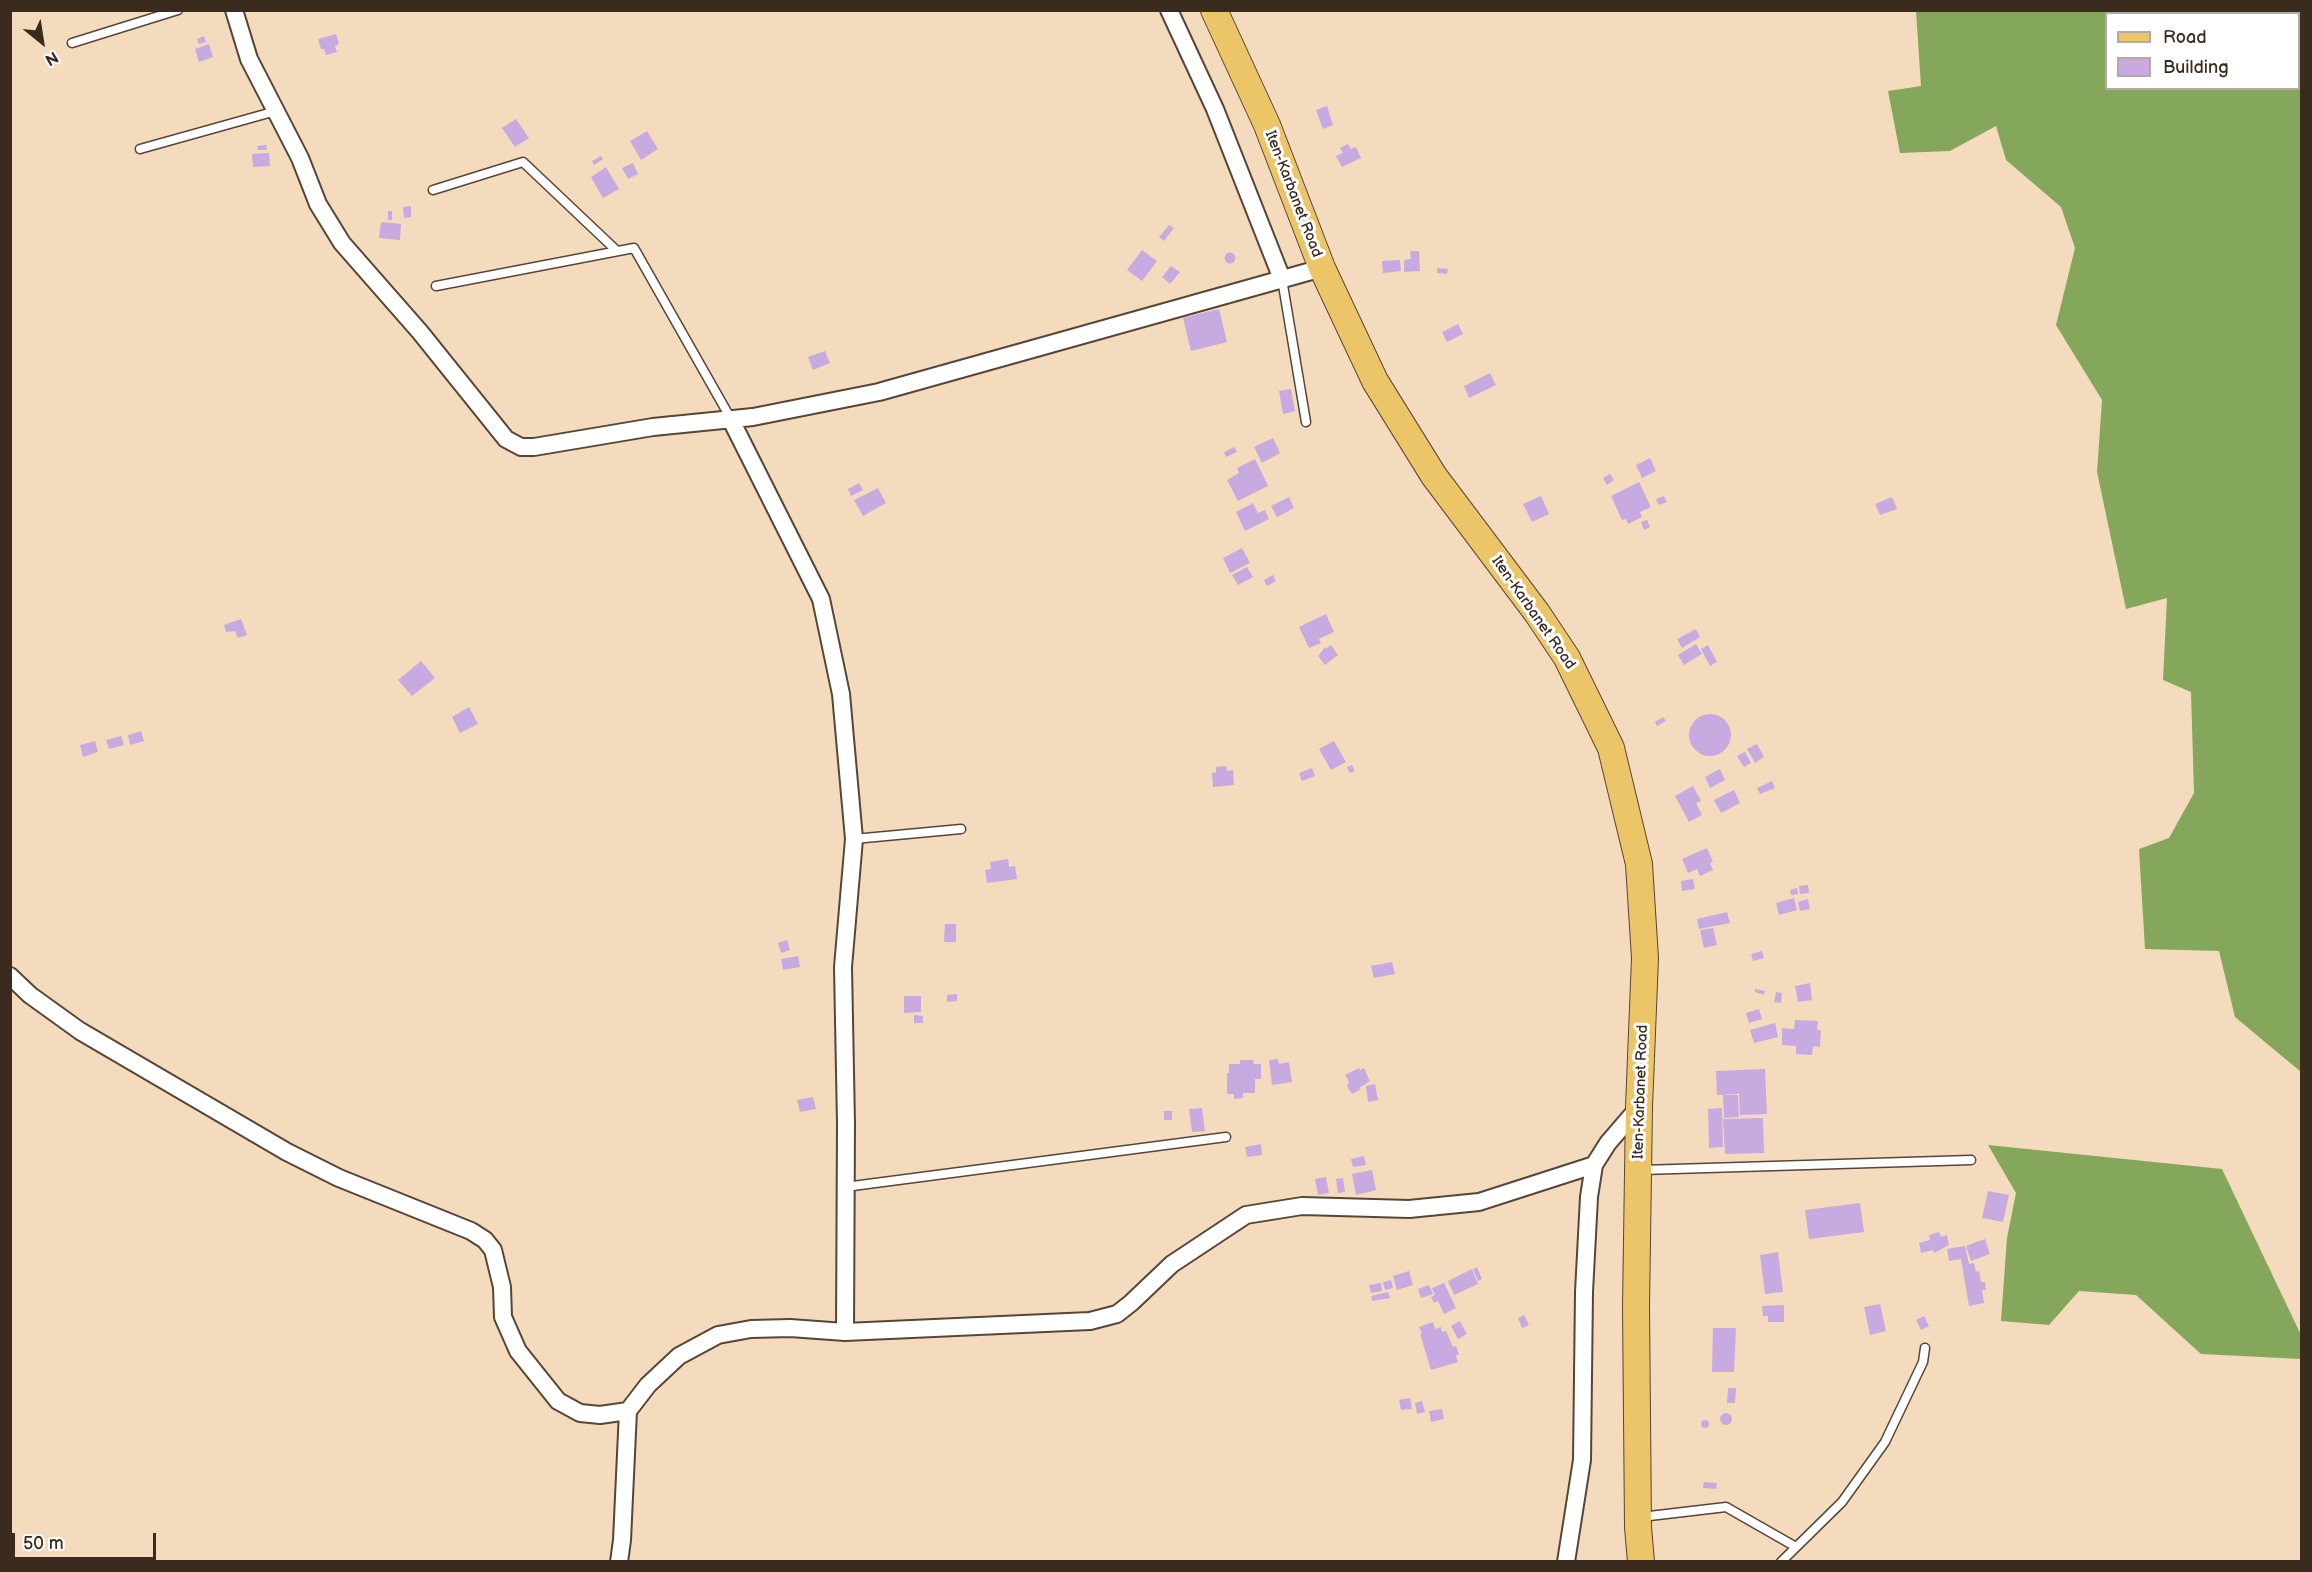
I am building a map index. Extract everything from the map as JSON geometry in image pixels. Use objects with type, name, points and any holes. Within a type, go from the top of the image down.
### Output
[{"type":"main road","name":"Iten-Karbanet Road","points":[[1214,10],[1267,125],[1322,268],[1375,381],[1434,476],[1537,613],[1567,658],[1611,748],[1639,864],[1646,958],[1639,1107],[1636,1306],[1638,1518],[1641,1562]]},
{"type":"street","points":[[234,10],[249,59],[300,158],[318,204],[342,243],[420,332],[506,440],[521,447],[534,447],[653,427],[753,417],[879,392],[1322,268]]},
{"type":"street","points":[[1169,10],[1215,109],[1282,279]]},
{"type":"street","points":[[731,420],[821,599],[841,694],[854,839],[843,967],[844,1332]]},
{"type":"street","points":[[10,976],[30,995],[80,1031],[287,1152],[339,1178],[471,1231],[485,1240],[493,1250],[502,1287],[503,1317],[518,1352],[558,1401],[580,1413],[600,1415],[628,1411]]},
{"type":"street","points":[[1566,1562],[1582,1460],[1584,1292],[1589,1197],[1594,1165],[1608,1143],[1639,1107]]},
{"type":"street","points":[[619,1562],[628,1411],[648,1385],[679,1356],[718,1335],[751,1329],[790,1328],[844,1332],[1090,1321],[1117,1314],[1172,1264],[1246,1215],[1302,1206],[1409,1209],[1479,1202],[1594,1165]]},
{"type":"lane","points":[[72,43],[178,10]]},
{"type":"lane","points":[[140,149],[276,111]]},
{"type":"lane","points":[[433,190],[524,162],[617,251]]},
{"type":"lane","points":[[436,286],[634,248],[731,420]]},
{"type":"lane","points":[[1282,279],[1306,422]]},
{"type":"lane","points":[[854,839],[961,829]]},
{"type":"lane","points":[[845,1187],[1226,1137]]},
{"type":"lane","points":[[1638,1170],[1971,1160]]},
{"type":"lane","points":[[1781,1562],[1842,1502],[1885,1442],[1923,1362],[1926,1348]]},
{"type":"lane","points":[[1638,1518],[1726,1507],[1796,1546]]},
{"type":"green space","points":[[1916,11],[2301,11],[2301,1072],[2235,1017],[2219,951],[2145,949],[2139,849],[2169,838],[2194,793],[2191,692],[2163,680],[2167,598],[2126,609],[2097,472],[2102,400],[2056,325],[2075,248],[2061,207],[2006,160],[1996,126],[1950,151],[1900,153],[1888,91],[1921,86]]},
{"type":"green space","points":[[1988,1145],[2222,1169],[2301,1335],[2301,1359],[2201,1354],[2136,1295],[2079,1291],[2049,1325],[2001,1321],[2007,1238],[2016,1193]]},
{"type":"building","points":[[336,34],[339,44],[335,46],[337,52],[326,55],[318,39]]},
{"type":"building","points":[[204,36],[206,42],[199,44],[197,39]]},
{"type":"building","points":[[209,44],[213,57],[199,62],[195,49]]},
{"type":"building","points":[[1327,106],[1333,125],[1323,129],[1316,110]]},
{"type":"building","points":[[516,119],[529,138],[515,147],[502,128]]},
{"type":"building","points":[[647,131],[658,149],[641,160],[630,141]]},
{"type":"building","points":[[1348,144],[1351,149],[1356,147],[1361,158],[1342,167],[1336,156],[1343,153],[1340,148]]},
{"type":"building","points":[[266,145],[267,150],[258,150],[257,146]]},
{"type":"building","points":[[269,153],[270,166],[253,167],[252,154]]},
{"type":"building","points":[[601,156],[603,159],[594,165],[592,161]]},
{"type":"building","points":[[633,163],[638,174],[628,179],[622,168]]},
{"type":"building","points":[[606,167],[619,189],[603,198],[591,177]]},
{"type":"building","points":[[411,206],[411,217],[404,218],[403,207]]},
{"type":"building","points":[[388,211],[392,211],[392,220],[388,220]]},
{"type":"building","points":[[381,222],[401,224],[400,240],[379,238]]},
{"type":"building","points":[[1169,225],[1174,228],[1164,241],[1159,237]]},
{"type":"building","points":[[1142,250],[1157,261],[1142,281],[1127,270]]},
{"type":"building","points":[[1410,251],[1419,251],[1420,271],[1404,272],[1404,260],[1411,259]]},
{"type":"building","points":[[1230,253],[1234,254],[1234,262],[1230,263],[1226,262],[1225,258],[1226,254]]},
{"type":"building","points":[[1400,260],[1401,271],[1383,273],[1382,261]]},
{"type":"building","points":[[1171,266],[1180,272],[1170,284],[1162,277]]},
{"type":"building","points":[[1437,268],[1448,269],[1447,274],[1437,273]]},
{"type":"building","points":[[1219,309],[1227,342],[1191,351],[1183,318]]},
{"type":"building","points":[[1458,324],[1463,334],[1447,342],[1442,332]]},
{"type":"building","points":[[825,351],[830,363],[813,370],[808,357]]},
{"type":"building","points":[[1490,373],[1496,385],[1469,398],[1464,386]]},
{"type":"building","points":[[1291,389],[1295,411],[1283,414],[1279,391]]},
{"type":"building","points":[[1273,438],[1280,453],[1262,463],[1254,447]]},
{"type":"building","points":[[1234,447],[1237,452],[1226,457],[1224,452]]},
{"type":"building","points":[[1650,458],[1656,471],[1642,478],[1636,465]]},
{"type":"building","points":[[1255,459],[1268,486],[1238,501],[1227,480],[1239,473],[1237,468]]},
{"type":"building","points":[[1610,474],[1614,480],[1607,485],[1603,478]]},
{"type":"building","points":[[1639,482],[1651,507],[1640,512],[1642,517],[1628,524],[1626,519],[1622,520],[1611,496]]},
{"type":"building","points":[[859,483],[863,490],[851,496],[848,489]]},
{"type":"building","points":[[878,488],[886,503],[863,516],[854,500]]},
{"type":"building","points":[[1541,496],[1549,514],[1532,522],[1523,504]]},
{"type":"building","points":[[1664,496],[1667,502],[1659,505],[1656,499]]},
{"type":"building","points":[[1289,497],[1294,508],[1277,517],[1271,506]]},
{"type":"building","points":[[1892,497],[1897,509],[1880,515],[1875,504]]},
{"type":"building","points":[[1253,503],[1258,513],[1265,510],[1269,519],[1245,531],[1236,512]]},
{"type":"building","points":[[1647,520],[1650,527],[1644,530],[1641,522]]},
{"type":"building","points":[[1242,548],[1250,563],[1230,573],[1223,558]]},
{"type":"building","points":[[1247,567],[1253,577],[1238,585],[1232,575]]},
{"type":"building","points":[[1273,575],[1276,581],[1267,586],[1264,580]]},
{"type":"building","points":[[1326,614],[1334,632],[1319,639],[1321,643],[1309,648],[1299,627]]},
{"type":"building","points":[[241,619],[247,635],[238,638],[235,631],[226,632],[224,625]]},
{"type":"building","points":[[1696,629],[1700,637],[1682,648],[1677,639]]},
{"type":"building","points":[[1696,644],[1702,654],[1684,665],[1678,655]]},
{"type":"building","points":[[1331,645],[1338,655],[1325,665],[1318,656],[1325,647],[1326,649]]},
{"type":"building","points":[[1708,645],[1717,662],[1710,666],[1701,649]]},
{"type":"building","points":[[421,661],[435,678],[412,696],[398,680]]},
{"type":"building","points":[[469,707],[478,724],[460,733],[452,717]]},
{"type":"building","points":[[1710,714],[1718,715],[1725,720],[1730,727],[1730,743],[1725,750],[1718,755],[1710,756],[1702,755],[1695,750],[1690,743],[1689,735],[1690,727],[1695,720],[1702,715]]},
{"type":"building","points":[[1663,717],[1666,721],[1657,726],[1655,722]]},
{"type":"building","points":[[141,731],[144,741],[130,745],[128,735]]},
{"type":"building","points":[[121,736],[124,745],[109,749],[106,740]]},
{"type":"building","points":[[95,741],[98,752],[83,757],[80,745]]},
{"type":"building","points":[[1334,741],[1346,762],[1331,770],[1319,749]]},
{"type":"building","points":[[1757,744],[1764,757],[1755,763],[1747,749]]},
{"type":"building","points":[[1745,752],[1751,763],[1744,767],[1737,756]]},
{"type":"building","points":[[1352,765],[1355,771],[1350,773],[1347,767]]},
{"type":"building","points":[[1226,766],[1227,771],[1233,770],[1234,785],[1213,787],[1212,773],[1216,772],[1216,767]]},
{"type":"building","points":[[1312,768],[1315,776],[1302,781],[1299,773]]},
{"type":"building","points":[[1720,769],[1725,780],[1710,788],[1705,777]]},
{"type":"building","points":[[1772,781],[1775,788],[1760,794],[1757,788]]},
{"type":"building","points":[[1693,786],[1701,801],[1696,803],[1702,815],[1689,822],[1675,796]]},
{"type":"building","points":[[1734,790],[1740,803],[1721,813],[1714,800]]},
{"type":"building","points":[[1707,848],[1713,862],[1710,863],[1713,870],[1700,876],[1697,869],[1688,873],[1682,859]]},
{"type":"building","points":[[1008,859],[1009,867],[1015,866],[1017,879],[987,883],[985,870],[991,869],[990,862]]},
{"type":"building","points":[[1693,879],[1695,889],[1682,891],[1681,881]]},
{"type":"building","points":[[1808,885],[1809,893],[1800,894],[1799,886]]},
{"type":"building","points":[[1797,888],[1798,894],[1791,895],[1790,890]]},
{"type":"building","points":[[1794,898],[1797,910],[1779,915],[1776,903]]},
{"type":"building","points":[[1808,899],[1810,909],[1800,911],[1798,902]]},
{"type":"building","points":[[1727,912],[1730,923],[1699,929],[1697,919]]},
{"type":"building","points":[[945,924],[956,924],[956,942],[944,942]]},
{"type":"building","points":[[1713,928],[1717,945],[1704,948],[1700,930]]},
{"type":"building","points":[[787,940],[790,950],[781,953],[778,943]]},
{"type":"building","points":[[1762,951],[1764,958],[1753,961],[1751,954]]},
{"type":"building","points":[[798,956],[800,967],[783,970],[781,959]]},
{"type":"building","points":[[1392,962],[1395,974],[1374,978],[1371,966]]},
{"type":"building","points":[[1810,983],[1812,1000],[1798,1002],[1795,986]]},
{"type":"building","points":[[1755,989],[1765,991],[1764,995],[1755,992]]},
{"type":"building","points":[[1776,992],[1782,993],[1781,1003],[1774,1002]]},
{"type":"building","points":[[957,994],[957,1001],[947,1002],[947,995]]},
{"type":"building","points":[[904,996],[921,996],[921,1012],[904,1013]]},
{"type":"building","points":[[1759,1009],[1762,1019],[1749,1023],[1746,1013]]},
{"type":"building","points":[[914,1015],[923,1016],[923,1023],[914,1023]]},
{"type":"building","points":[[1795,1020],[1818,1021],[1817,1030],[1821,1030],[1820,1047],[1813,1046],[1812,1055],[1796,1054],[1796,1046],[1782,1045],[1782,1028],[1794,1029]]},
{"type":"building","points":[[1775,1023],[1778,1037],[1754,1043],[1750,1030]]},
{"type":"building","points":[[1278,1059],[1279,1064],[1289,1062],[1292,1082],[1272,1085],[1269,1060]]},
{"type":"building","points":[[1240,1060],[1253,1060],[1254,1064],[1261,1064],[1261,1079],[1255,1079],[1255,1093],[1243,1093],[1243,1098],[1234,1099],[1234,1094],[1227,1094],[1227,1073],[1229,1073],[1229,1064],[1240,1064]]},
{"type":"building","points":[[1359,1068],[1360,1070],[1364,1068],[1370,1081],[1352,1094],[1347,1086],[1349,1082],[1345,1075]]},
{"type":"building","points":[[1765,1069],[1767,1114],[1740,1115],[1739,1092],[1738,1094],[1717,1095],[1716,1071]]},
{"type":"building","points":[[1375,1084],[1378,1100],[1368,1102],[1366,1086]]},
{"type":"building","points":[[1723,1095],[1738,1095],[1739,1117],[1724,1118]]},
{"type":"building","points":[[813,1097],[816,1109],[800,1112],[797,1100]]},
{"type":"building","points":[[1202,1108],[1205,1131],[1192,1132],[1189,1109]]},
{"type":"building","points":[[1722,1108],[1723,1147],[1709,1148],[1708,1109]]},
{"type":"building","points":[[1164,1111],[1172,1111],[1172,1120],[1164,1120]]},
{"type":"building","points":[[1763,1118],[1764,1153],[1725,1154],[1723,1119]]},
{"type":"building","points":[[1261,1144],[1262,1155],[1247,1157],[1245,1147]]},
{"type":"building","points":[[1364,1156],[1366,1165],[1353,1167],[1351,1159]]},
{"type":"building","points":[[1372,1170],[1376,1190],[1356,1195],[1352,1174]]},
{"type":"building","points":[[1326,1177],[1329,1193],[1318,1195],[1315,1179]]},
{"type":"building","points":[[1343,1178],[1345,1192],[1338,1193],[1336,1179]]},
{"type":"building","points":[[1988,1191],[2009,1195],[2003,1222],[1982,1218]]},
{"type":"building","points":[[1860,1203],[1864,1232],[1809,1239],[1805,1210]]},
{"type":"building","points":[[1939,1232],[1941,1237],[1947,1235],[1949,1245],[1934,1253],[1933,1250],[1921,1253],[1919,1243],[1930,1240],[1929,1235]]},
{"type":"building","points":[[1985,1239],[1990,1254],[1971,1261],[1966,1246]]},
{"type":"building","points":[[1965,1246],[1969,1264],[1974,1263],[1976,1272],[1979,1271],[1981,1282],[1985,1282],[1986,1290],[1982,1290],[1984,1303],[1969,1306],[1961,1259],[1949,1261],[1947,1249]]},
{"type":"building","points":[[1778,1252],[1783,1292],[1765,1294],[1760,1255]]},
{"type":"building","points":[[1477,1267],[1482,1279],[1478,1281],[1473,1269]]},
{"type":"building","points":[[1472,1269],[1478,1284],[1454,1295],[1448,1281]]},
{"type":"building","points":[[1409,1271],[1413,1285],[1397,1290],[1393,1276]]},
{"type":"building","points":[[1391,1280],[1393,1288],[1385,1290],[1383,1282]]},
{"type":"building","points":[[1381,1283],[1382,1291],[1371,1293],[1369,1285]]},
{"type":"building","points":[[1444,1283],[1456,1308],[1444,1314],[1438,1301],[1434,1303],[1431,1297],[1435,1295],[1432,1288]]},
{"type":"building","points":[[1429,1285],[1433,1294],[1421,1298],[1418,1289]]},
{"type":"building","points":[[1388,1292],[1390,1298],[1372,1301],[1371,1296]]},
{"type":"building","points":[[1880,1304],[1886,1331],[1870,1335],[1864,1307]]},
{"type":"building","points":[[1784,1305],[1784,1322],[1768,1322],[1768,1316],[1763,1316],[1762,1306]]},
{"type":"building","points":[[1524,1315],[1529,1325],[1522,1328],[1518,1318]]},
{"type":"building","points":[[1924,1316],[1929,1326],[1921,1330],[1916,1320]]},
{"type":"building","points":[[1460,1321],[1467,1334],[1458,1339],[1451,1326]]},
{"type":"building","points":[[1433,1322],[1435,1329],[1441,1327],[1442,1332],[1446,1331],[1459,1354],[1456,1356],[1458,1362],[1431,1370],[1419,1327]]},
{"type":"building","points":[[1713,1328],[1736,1328],[1734,1372],[1712,1372]]},
{"type":"building","points":[[1728,1388],[1736,1388],[1735,1403],[1727,1403]]},
{"type":"building","points":[[1410,1398],[1412,1409],[1401,1410],[1399,1400]]},
{"type":"building","points":[[1422,1401],[1425,1412],[1417,1414],[1415,1403]]},
{"type":"building","points":[[1442,1409],[1444,1419],[1431,1422],[1429,1411]]},
{"type":"building","points":[[1728,1413],[1732,1419],[1728,1425],[1724,1425],[1720,1417]]},
{"type":"building","points":[[1705,1420],[1709,1424],[1705,1428],[1701,1424]]},
{"type":"building","points":[[1704,1482],[1717,1483],[1716,1489],[1703,1488]]}]
